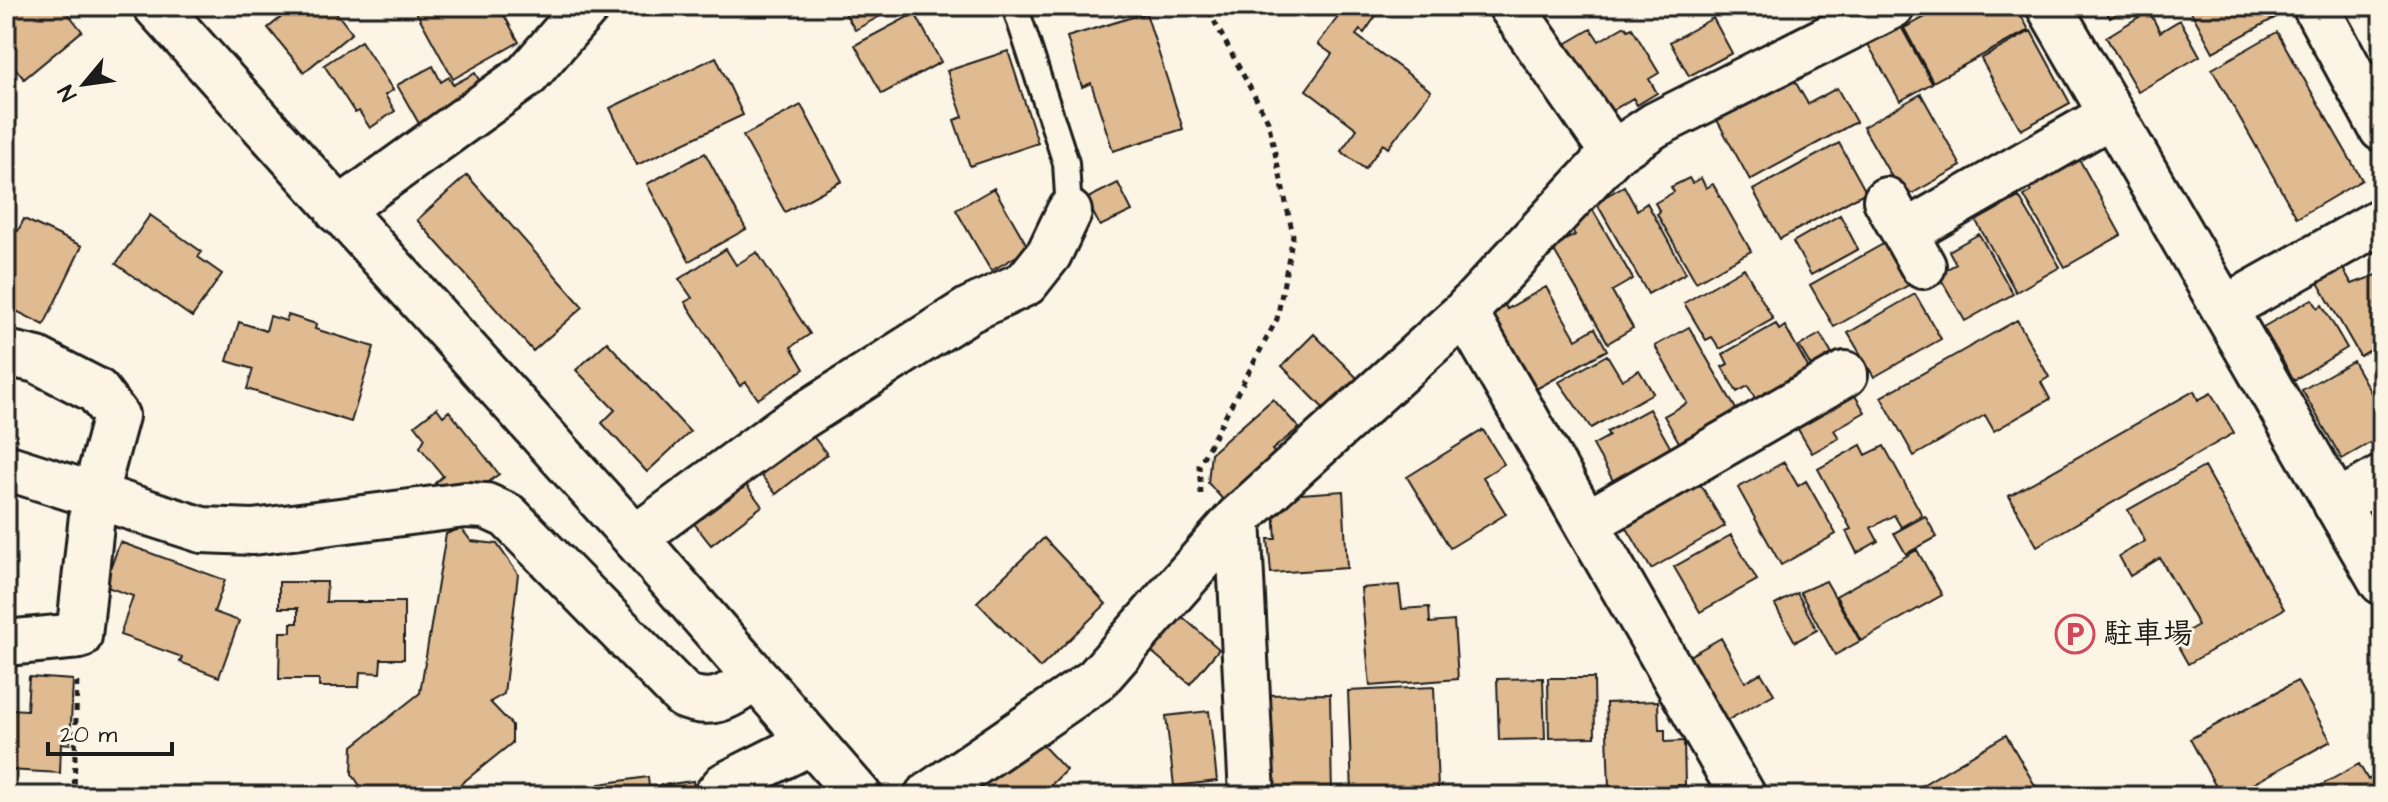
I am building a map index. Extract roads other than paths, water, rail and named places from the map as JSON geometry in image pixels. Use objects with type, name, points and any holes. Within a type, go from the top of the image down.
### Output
[{"type":"street","points":[[156,6],[635,538],[859,796]]},
{"type":"street","points":[[338,211],[527,75],[587,6]]},
{"type":"street","points":[[1511,6],[1613,153]]},
{"type":"street","points":[[927,796],[1096,680],[1226,531],[1465,312],[1613,153],[1655,125],[1892,6]]},
{"type":"street","points":[[2049,6],[2382,582]]},
{"type":"street","points":[[2315,6],[2382,129]]},
{"type":"street","points":[[1905,233],[2111,115]]},
{"type":"street","points":[[635,538],[784,428],[969,310],[1026,283],[1049,254],[1069,212]]},
{"type":"street","points":[[2224,309],[2382,220]]},
{"type":"street","points":[[1465,312],[1743,796]]},
{"type":"street","points":[[6,353],[37,360],[97,391],[116,416],[94,497],[79,636],[6,643]]},
{"type":"street","points":[[1587,523],[1845,374]]},
{"type":"street","points":[[6,467],[202,530],[225,532],[253,532],[465,505],[486,506],[508,516],[684,696],[702,701],[724,700],[754,678]]},
{"type":"street","points":[[2336,504],[2382,478]]},
{"type":"street","points":[[1226,531],[1252,796]]},
{"type":"street","points":[[716,796],[725,785],[811,742]]},
{"type":"lane","points":[[1015,6],[1066,163],[1069,212]]},
{"type":"place","name":"駐車場","points":[[2075,634]]}]
